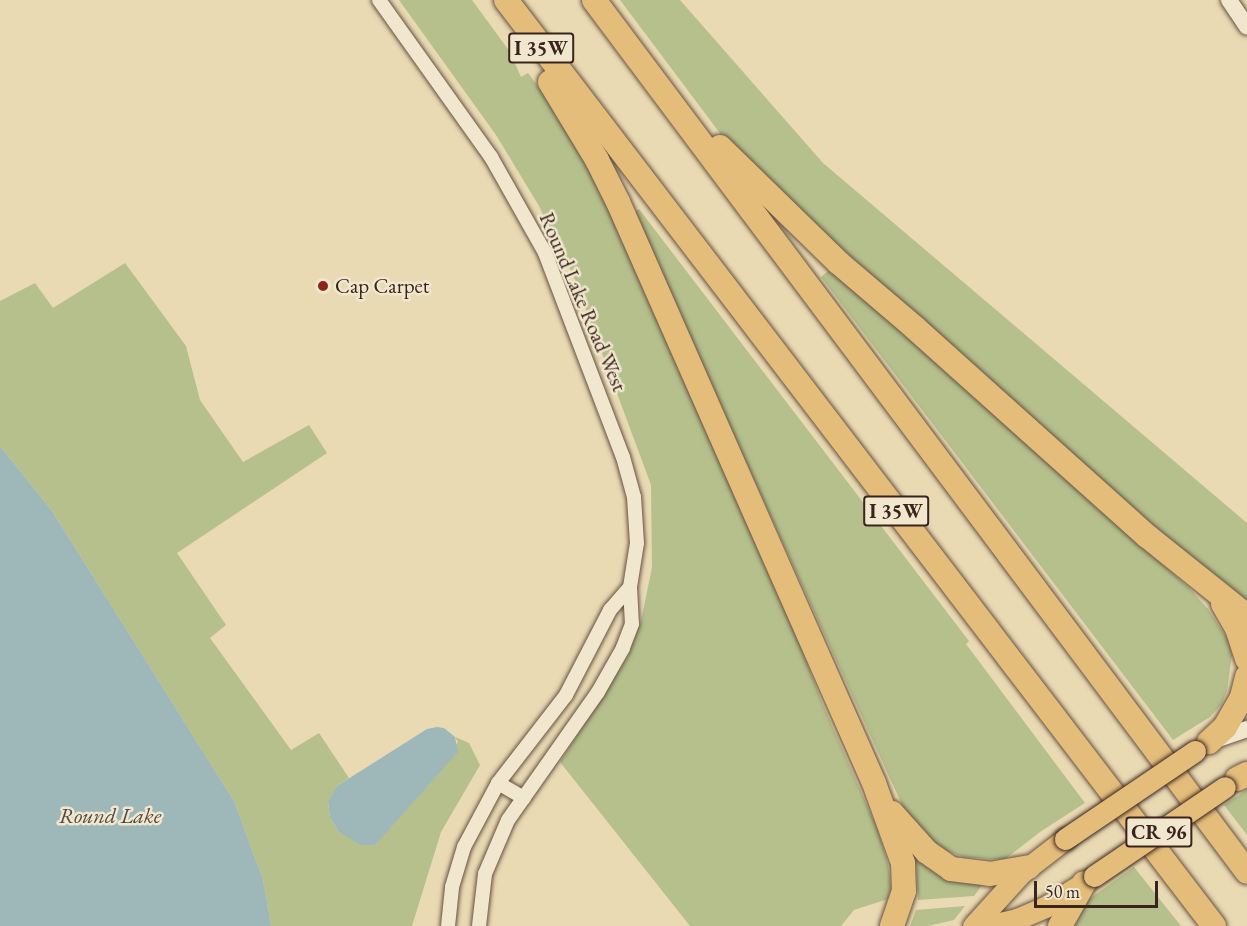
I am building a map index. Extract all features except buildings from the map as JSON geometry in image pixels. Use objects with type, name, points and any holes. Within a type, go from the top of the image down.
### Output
[{"type":"highway","points":[[504,0],[597,160],[618,202],[874,783],[903,863],[904,891],[892,926]]},
{"type":"highway","name":"I 35W","points":[[504,0],[1214,926]]},
{"type":"highway","name":"I 35W","points":[[594,0],[1247,872]]},
{"type":"highway","points":[[648,71],[808,235],[1214,591],[1247,616]]},
{"type":"highway","points":[[1214,591],[1237,628],[1247,659]]},
{"type":"highway","points":[[1209,742],[1225,727],[1242,697],[1247,676]]},
{"type":"highway","points":[[874,783],[898,822],[938,862],[951,869],[974,874],[1002,873],[1028,867]]},
{"type":"highway","points":[[1060,926],[1089,880]]},
{"type":"main road","name":"CR 96","points":[[973,926],[1028,867],[1065,839],[1209,742]]},
{"type":"main road","name":"CR 96","points":[[987,926],[1017,919],[1045,907],[1089,880],[1244,775]]},
{"type":"street","name":"Round Lake Road West","points":[[379,0],[491,157],[545,253],[623,457],[634,497],[637,543],[630,587],[632,624],[623,648],[598,692],[508,820],[484,874],[479,926]]},
{"type":"street","points":[[1229,0],[1247,27]]},
{"type":"street","points":[[448,926],[452,887],[464,847],[498,783],[566,694],[609,610],[630,587]]},
{"type":"street","name":"CR 96","points":[[1209,742],[1247,729]]},
{"type":"street","points":[[498,783],[524,798]]},
{"type":"green space","points":[[399,0],[472,0],[510,52],[521,77],[528,73],[574,134],[755,527],[823,705],[877,828],[888,864],[891,887],[888,899],[854,910],[841,926],[690,926],[560,762],[628,656],[641,621],[652,567],[651,485],[573,275],[539,206],[496,135]]},
{"type":"green space","points":[[620,0],[680,0],[823,163],[1247,523],[1247,604],[1179,548],[919,317],[823,238],[740,160]]},
{"type":"green space","points":[[639,209],[969,641],[966,644],[1085,803],[1040,832],[1004,860],[964,857],[947,851],[930,839],[910,819],[903,807],[633,213]]},
{"type":"green space","points":[[125,263],[186,346],[200,400],[243,462],[309,425],[327,453],[177,553],[226,625],[210,638],[291,750],[319,733],[349,778],[337,786],[328,803],[330,817],[339,832],[375,845],[458,742],[455,737],[469,743],[480,765],[441,832],[412,926],[271,926],[263,879],[234,801],[52,511],[0,446],[0,301],[35,283],[53,308]]},
{"type":"green space","points":[[833,267],[1190,589],[1208,609],[1228,640],[1232,654],[1227,691],[1221,705],[1210,717],[1173,740],[821,277]]},
{"type":"green space","points":[[1247,790],[1247,835],[1224,805]]},
{"type":"green space","points":[[921,858],[983,884],[974,896],[918,900],[916,860]]},
{"type":"green space","points":[[1134,867],[1181,926],[1072,926],[1085,902]]},
{"type":"green space","points":[[965,906],[954,920],[928,926],[910,926],[916,910]]},
{"type":"water","name":"Round Lake","points":[[0,446],[52,511],[234,801],[263,879],[271,926],[0,926]]},
{"type":"water","points":[[444,728],[455,737],[458,752],[375,845],[361,845],[339,832],[330,817],[328,802],[337,786],[427,729]]},
{"type":"place","name":"Cap Carpet","points":[[323,286]]}]
